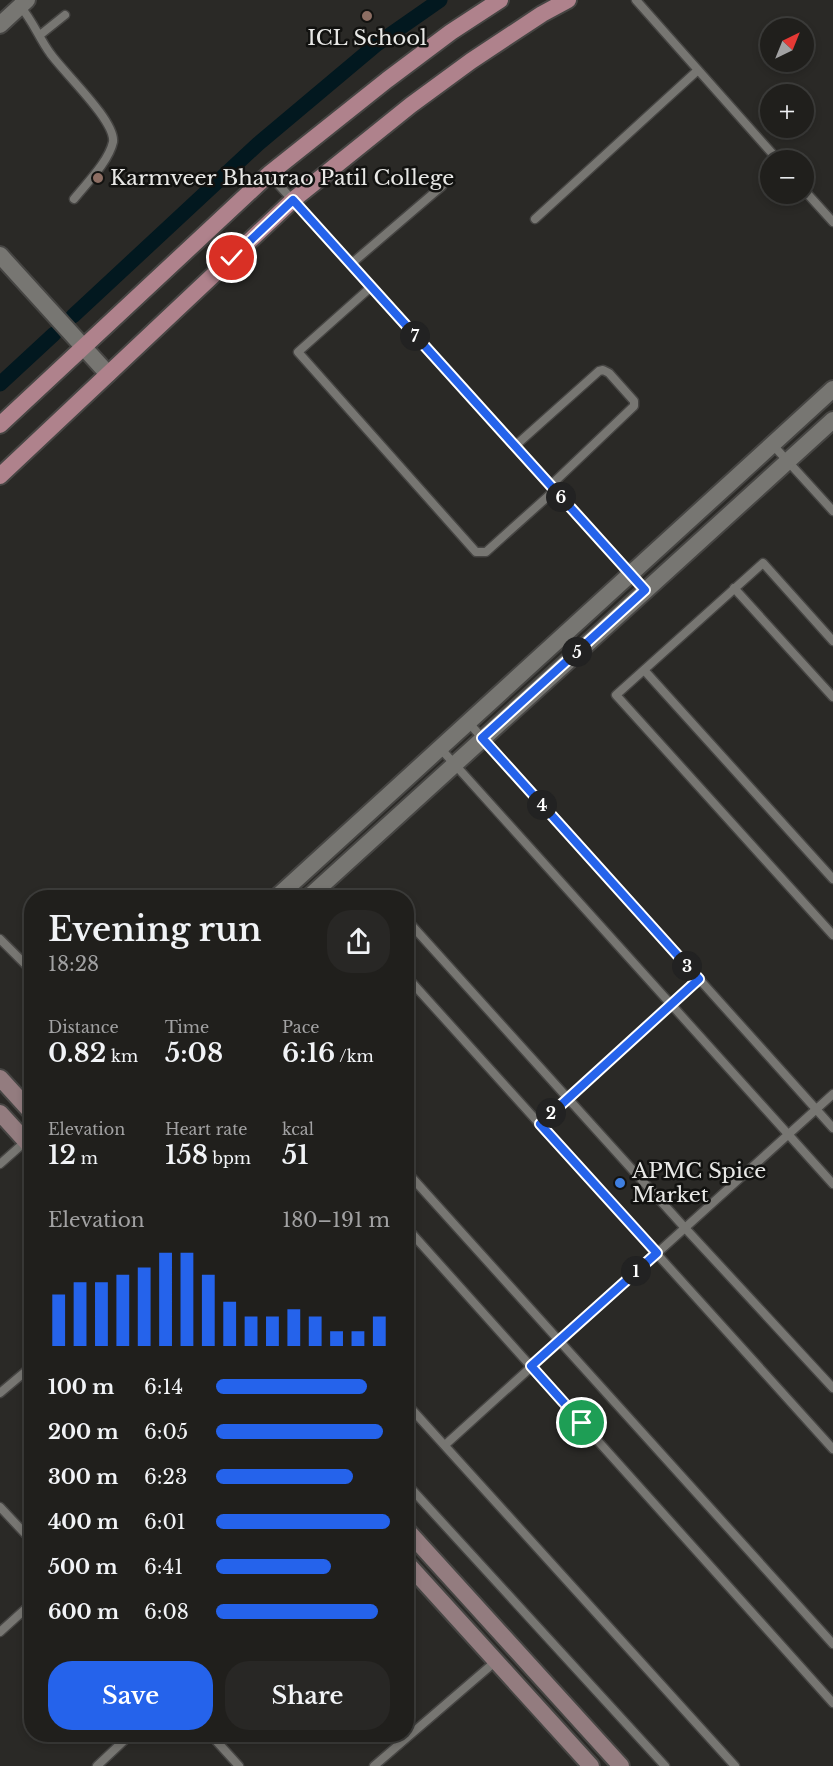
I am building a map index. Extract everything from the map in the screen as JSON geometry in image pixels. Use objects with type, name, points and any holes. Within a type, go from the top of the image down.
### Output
[{"type":"main road","points":[[0,425],[269,174],[387,80],[451,32],[500,0]]},
{"type":"main road","points":[[0,476],[293,200],[411,105],[471,61],[542,14],[568,0]]},
{"type":"main road","points":[[0,1078],[24,1104]]},
{"type":"main road","points":[[0,1113],[24,1134]]},
{"type":"main road","points":[[414,1537],[621,1766]]},
{"type":"main road","points":[[414,1571],[591,1766]]},
{"type":"street","points":[[0,25],[24,3]]},
{"type":"street","points":[[0,255],[108,374]]},
{"type":"street","points":[[285,890],[833,388]]},
{"type":"street","points":[[317,890],[787,460],[831,426]]},
{"type":"street","points":[[496,1660],[512,1646]]},
{"type":"lane","points":[[636,0],[769,150]]},
{"type":"lane","points":[[24,3],[49,53],[105,118],[113,133],[110,152],[74,199]]},
{"type":"lane","points":[[40,35],[65,15]]},
{"type":"lane","points":[[535,219],[698,70]]},
{"type":"lane","points":[[269,174],[645,590]]},
{"type":"lane","points":[[351,264],[442,186]]},
{"type":"lane","points":[[814,201],[833,222]]},
{"type":"lane","points":[[371,287],[297,352],[476,552],[486,552],[553,488],[634,406],[634,401],[609,373],[603,370],[598,371],[515,446]]},
{"type":"lane","points":[[772,444],[833,511]]},
{"type":"lane","points":[[833,641],[762,563],[616,695],[833,935]]},
{"type":"lane","points":[[734,588],[833,697]]},
{"type":"lane","points":[[644,670],[833,879]]},
{"type":"lane","points":[[468,722],[833,1128]]},
{"type":"lane","points":[[440,748],[833,1184]]},
{"type":"lane","points":[[414,928],[833,1388]]},
{"type":"lane","points":[[0,939],[24,963]]},
{"type":"lane","points":[[540,1124],[699,979]]},
{"type":"lane","points":[[414,985],[833,1449]]},
{"type":"lane","points":[[445,1444],[833,1094]]},
{"type":"lane","points":[[0,1164],[24,1144]]},
{"type":"lane","points":[[414,1180],[833,1644]]},
{"type":"lane","points":[[414,1236],[833,1703]]},
{"type":"lane","points":[[0,1393],[24,1373]]},
{"type":"lane","points":[[414,1411],[735,1766]]},
{"type":"lane","points":[[414,1492],[665,1766]]},
{"type":"lane","points":[[0,1507],[24,1532]]},
{"type":"lane","points":[[0,1632],[24,1611]]},
{"type":"lane","points":[[414,1731],[496,1660]]},
{"type":"lane","points":[[97,1766],[122,1742]]},
{"type":"lane","points":[[217,1742],[239,1766]]},
{"type":"lane","points":[[374,1766],[402,1742]]},
{"type":"waterway","points":[[73,316],[258,144],[377,44],[440,0]]},
{"type":"waterway","points":[[0,384],[54,334]]},
{"type":"place","name":"ICL School","points":[[367,16]]},
{"type":"place","name":"Karmveer Bhaurao Patil College","points":[[98,178]]},
{"type":"place","name":"APMC Spice Market","points":[[620,1183]]},
{"type":"route","points":[[232,258],[293,200],[645,590],[482,738],[699,979],[540,1124],[657,1253],[531,1366],[582,1423]]}]
